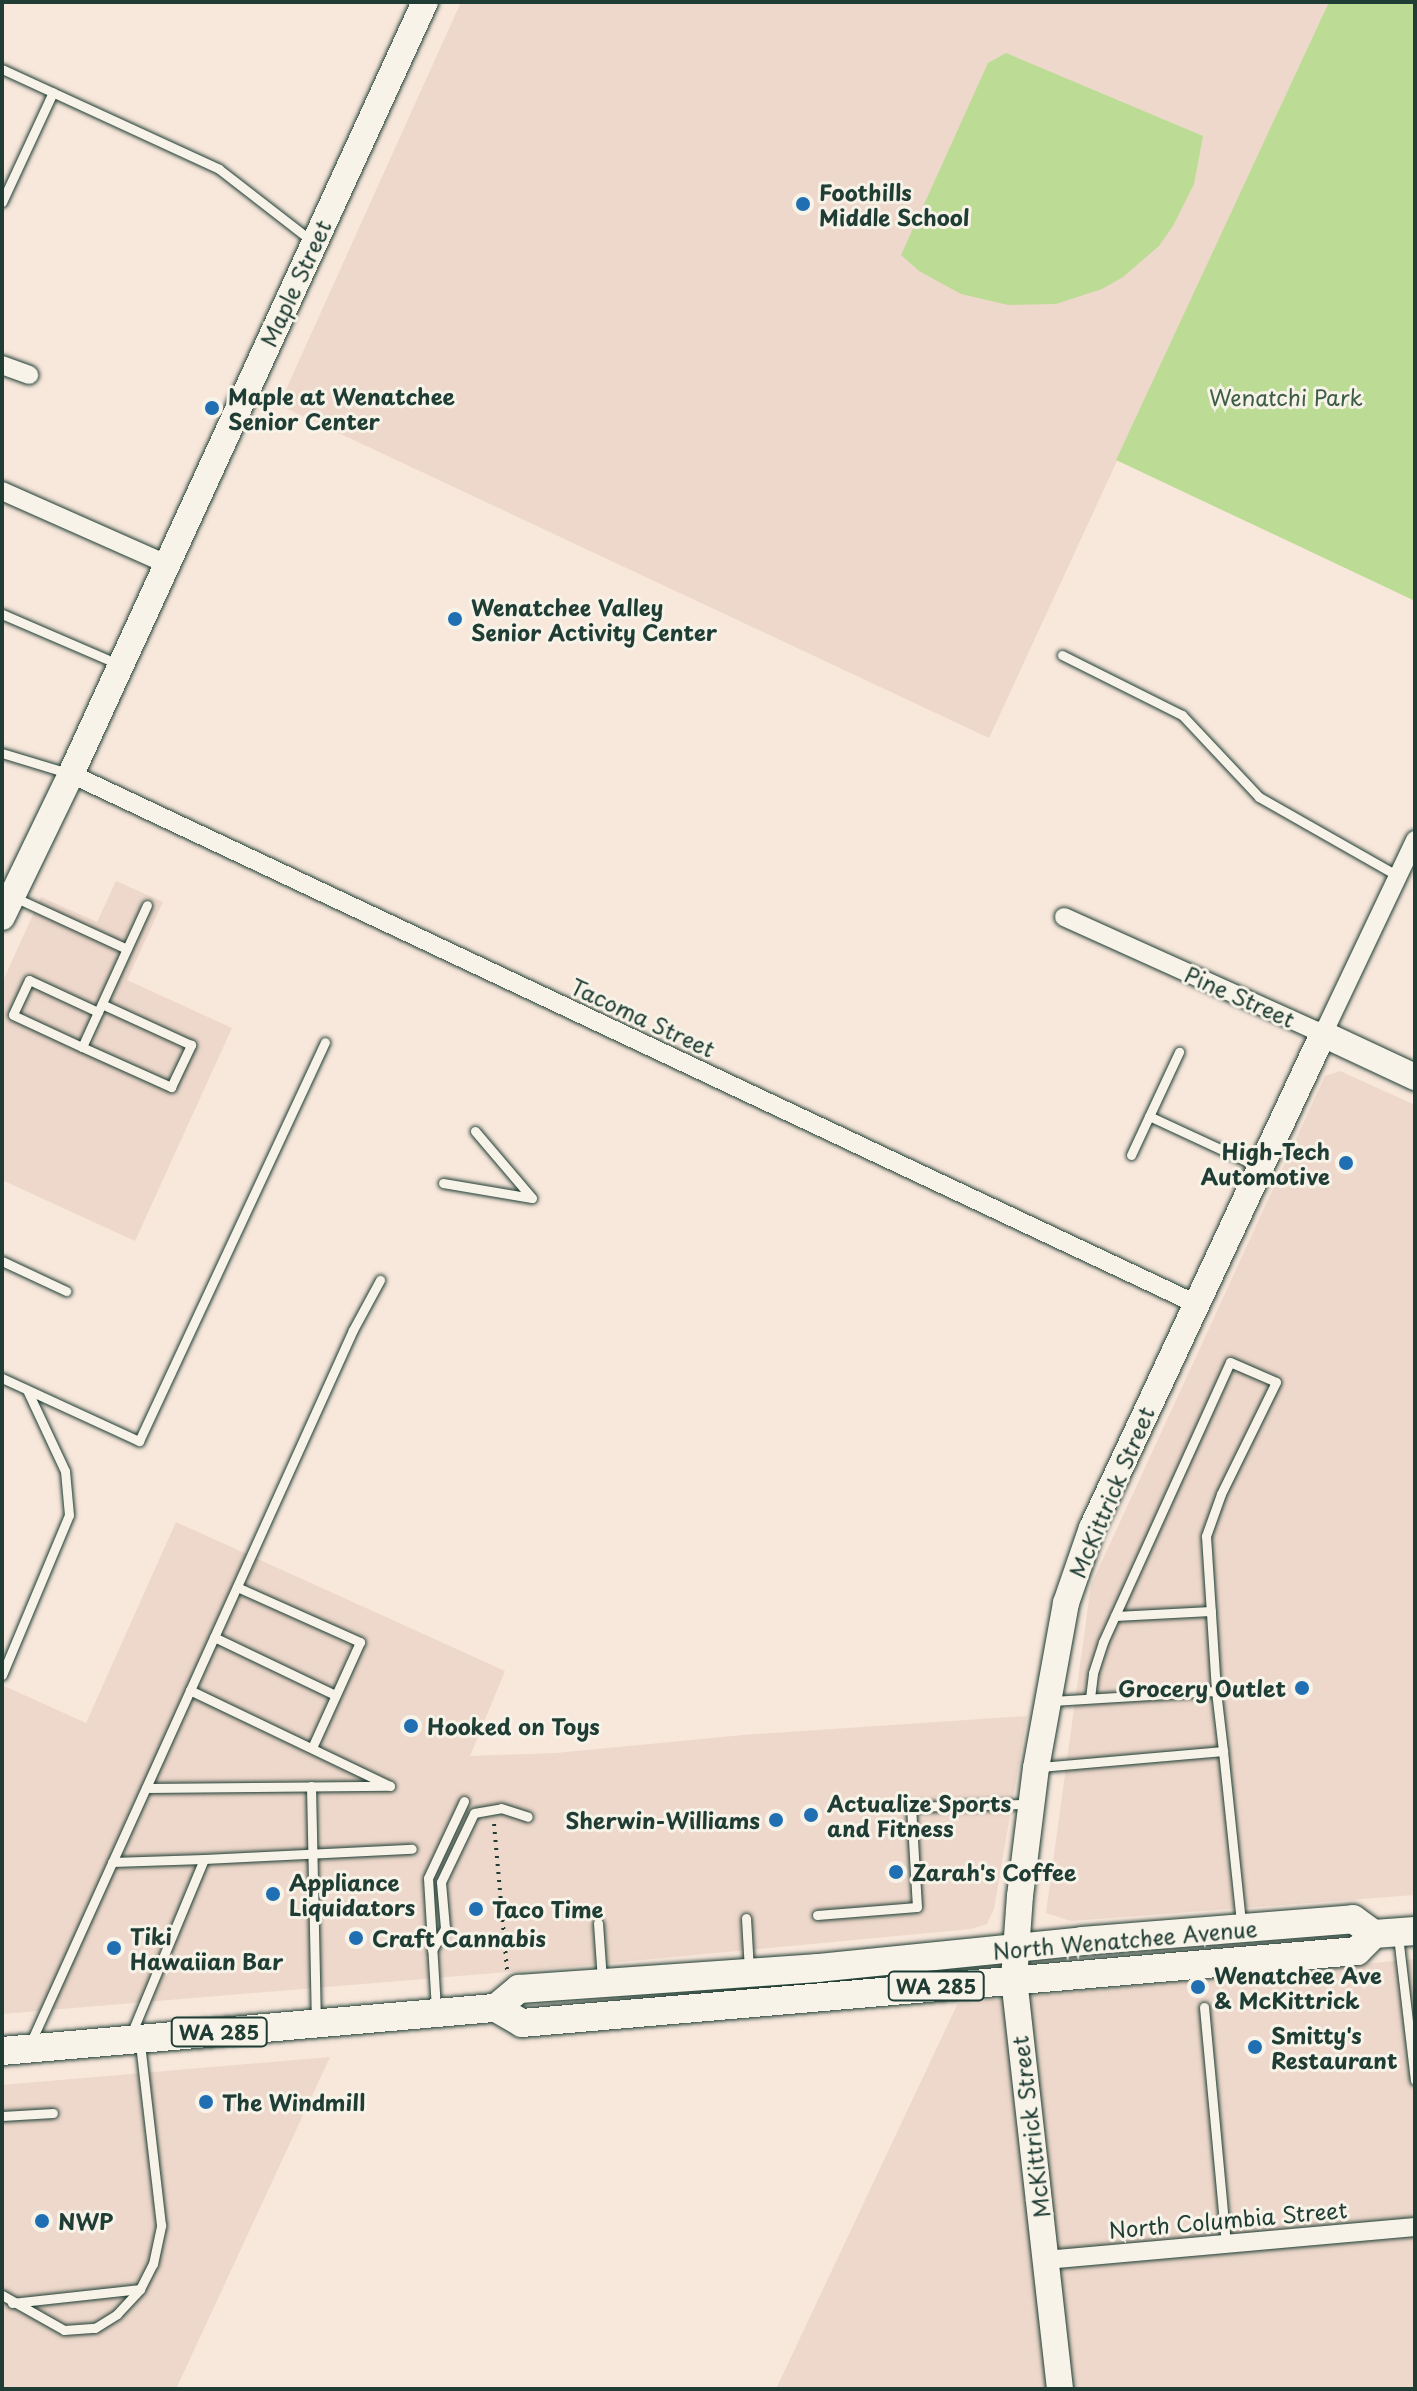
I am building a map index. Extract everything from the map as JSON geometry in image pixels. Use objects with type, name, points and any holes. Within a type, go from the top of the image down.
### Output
[{"type":"main road","name":"North Wenatchee Avenue","points":[[496,2008],[519,1989],[749,1973],[1353,1919],[1395,1932]]},
{"type":"main road","name":"North Wenatchee Avenue","points":[[15,2050],[496,2008],[522,2023],[1357,1951],[1395,1932]]},
{"type":"street","name":"Maple Street","points":[[7,907],[121,666],[425,2]]},
{"type":"street","points":[[2,365],[29,375]]},
{"type":"street","points":[[2,491],[167,564]]},
{"type":"street","name":"Tacoma Street","points":[[71,774],[1194,1303]]},
{"type":"street","name":"McKittrick Street","points":[[1060,2389],[1014,1979],[1036,1768],[1066,1603],[1092,1528],[1194,1303],[1415,840]]},
{"type":"street","name":"Pine Street","points":[[1064,917],[1415,1077]]},
{"type":"street","name":"North Columbia Street","points":[[1046,2260],[1415,2227]]},
{"type":"lane","points":[[2,69],[219,169],[313,242]]},
{"type":"lane","points":[[2,202],[53,92]]},
{"type":"lane","points":[[2,614],[121,666]]},
{"type":"lane","points":[[1062,655],[1182,715],[1259,797],[1398,876]]},
{"type":"lane","points":[[2,753],[71,774]]},
{"type":"lane","points":[[82,1047],[147,905]]},
{"type":"lane","points":[[7,907],[127,949]]},
{"type":"lane","points":[[29,980],[100,1008],[191,1045],[171,1087],[13,1015],[29,980]]},
{"type":"lane","points":[[2,1378],[139,1441],[325,1042]]},
{"type":"lane","points":[[1131,1155],[1179,1052]]},
{"type":"lane","points":[[1149,1116],[1259,1167]]},
{"type":"lane","points":[[443,1183],[532,1198],[475,1131]]},
{"type":"lane","points":[[2,1261],[66,1291]]},
{"type":"lane","points":[[15,2050],[112,1862],[353,1330],[380,1280]]},
{"type":"lane","points":[[1090,1698],[1093,1673],[1115,1616],[1230,1362],[1276,1382],[1221,1494],[1206,1536],[1216,1691],[1241,1929]]},
{"type":"lane","points":[[2,1675],[69,1515],[65,1471],[27,1390]]},
{"type":"lane","points":[[237,1587],[360,1642],[312,1748]]},
{"type":"lane","points":[[1115,1616],[1211,1611]]},
{"type":"lane","points":[[214,1637],[335,1695]]},
{"type":"lane","points":[[146,1788],[390,1786],[190,1690]]},
{"type":"lane","points":[[1047,1701],[1216,1691]]},
{"type":"lane","points":[[1036,1768],[1223,1751]]},
{"type":"lane","points":[[311,1786],[316,2023]]},
{"type":"lane","points":[[436,2013],[428,1878],[464,1801]]},
{"type":"lane","points":[[817,1915],[917,1907],[911,1807],[1032,1804]]},
{"type":"lane","points":[[432,1950],[445,1928],[441,1882],[474,1813],[501,1808],[528,1817]]},
{"type":"lane","points":[[112,1862],[412,1849]]},
{"type":"lane","points":[[2,2295],[64,2330],[95,2328],[117,2314],[140,2289],[153,2264],[161,2225],[134,2039],[204,1859]]},
{"type":"lane","points":[[746,1918],[749,1973]]},
{"type":"lane","points":[[598,1923],[602,1982]]},
{"type":"lane","points":[[1395,1932],[1415,2080]]},
{"type":"lane","points":[[1204,2007],[1226,2244]]},
{"type":"lane","points":[[2,2116],[53,2113]]},
{"type":"lane","points":[[12,2303],[140,2289]]},
{"type":"path","points":[[493,1818],[507,1975]]},
{"type":"path","points":[[504,1937],[537,1934]]},
{"type":"shaded area","name":"Foothills Middle School","points":[[461,2],[1329,2],[989,738],[279,405]]},
{"type":"shaded area","points":[[116,881],[163,902],[127,980],[232,1028],[135,1241],[2,1180],[2,983],[41,897],[97,922]]},
{"type":"shaded area","points":[[1340,1071],[1415,1105],[1415,1895],[1071,1921],[1046,1913],[1091,1585],[1325,1076]]},
{"type":"shaded area","points":[[176,1522],[505,1671],[470,1756],[556,1753],[743,1735],[1027,1716],[994,1909],[987,1924],[971,1929],[567,1967],[2,2014],[2,1685],[86,1723]]},
{"type":"shaded area","points":[[1415,1959],[1415,2389],[776,2389],[958,2003]]},
{"type":"shaded area","points":[[330,2057],[176,2389],[2,2389],[2,2085]]},
{"type":"green space","name":"Wenatchi Park","points":[[1329,2],[1415,2],[1415,601],[1116,460]]},
{"type":"green space","points":[[1006,53],[1203,136],[1194,184],[1159,246],[1123,277],[1102,289],[1056,304],[1008,305],[961,294],[919,271],[901,255],[988,63]]},
{"type":"place","name":"Foothills Middle School","points":[[803,204]]},
{"type":"place","name":"Maple at Wenatchee Senior Center","points":[[212,408]]},
{"type":"place","name":"Wenatchee Valley Senior Activity Center","points":[[455,619]]},
{"type":"place","name":"High-Tech Automotive","points":[[1346,1163]]},
{"type":"place","name":"Grocery Outlet","points":[[1302,1688]]},
{"type":"place","name":"Hooked on Toys","points":[[411,1726]]},
{"type":"place","name":"Actualize Sports and Fitness","points":[[811,1815]]},
{"type":"place","name":"Sherwin-Williams","points":[[776,1820]]},
{"type":"place","name":"Zarah's Coffee","points":[[896,1872]]},
{"type":"place","name":"Appliance Liquidators","points":[[273,1894]]},
{"type":"place","name":"Taco Time","points":[[476,1909]]},
{"type":"place","name":"Craft Cannabis","points":[[356,1938]]},
{"type":"place","name":"Tiki Hawaiian Bar","points":[[114,1948]]},
{"type":"place","name":"Wenatchee Ave & McKittrick","points":[[1198,1987]]},
{"type":"place","name":"Smitty's Restaurant","points":[[1255,2047]]},
{"type":"place","name":"The Windmill","points":[[206,2102]]},
{"type":"place","name":"NWP","points":[[42,2221]]}]
